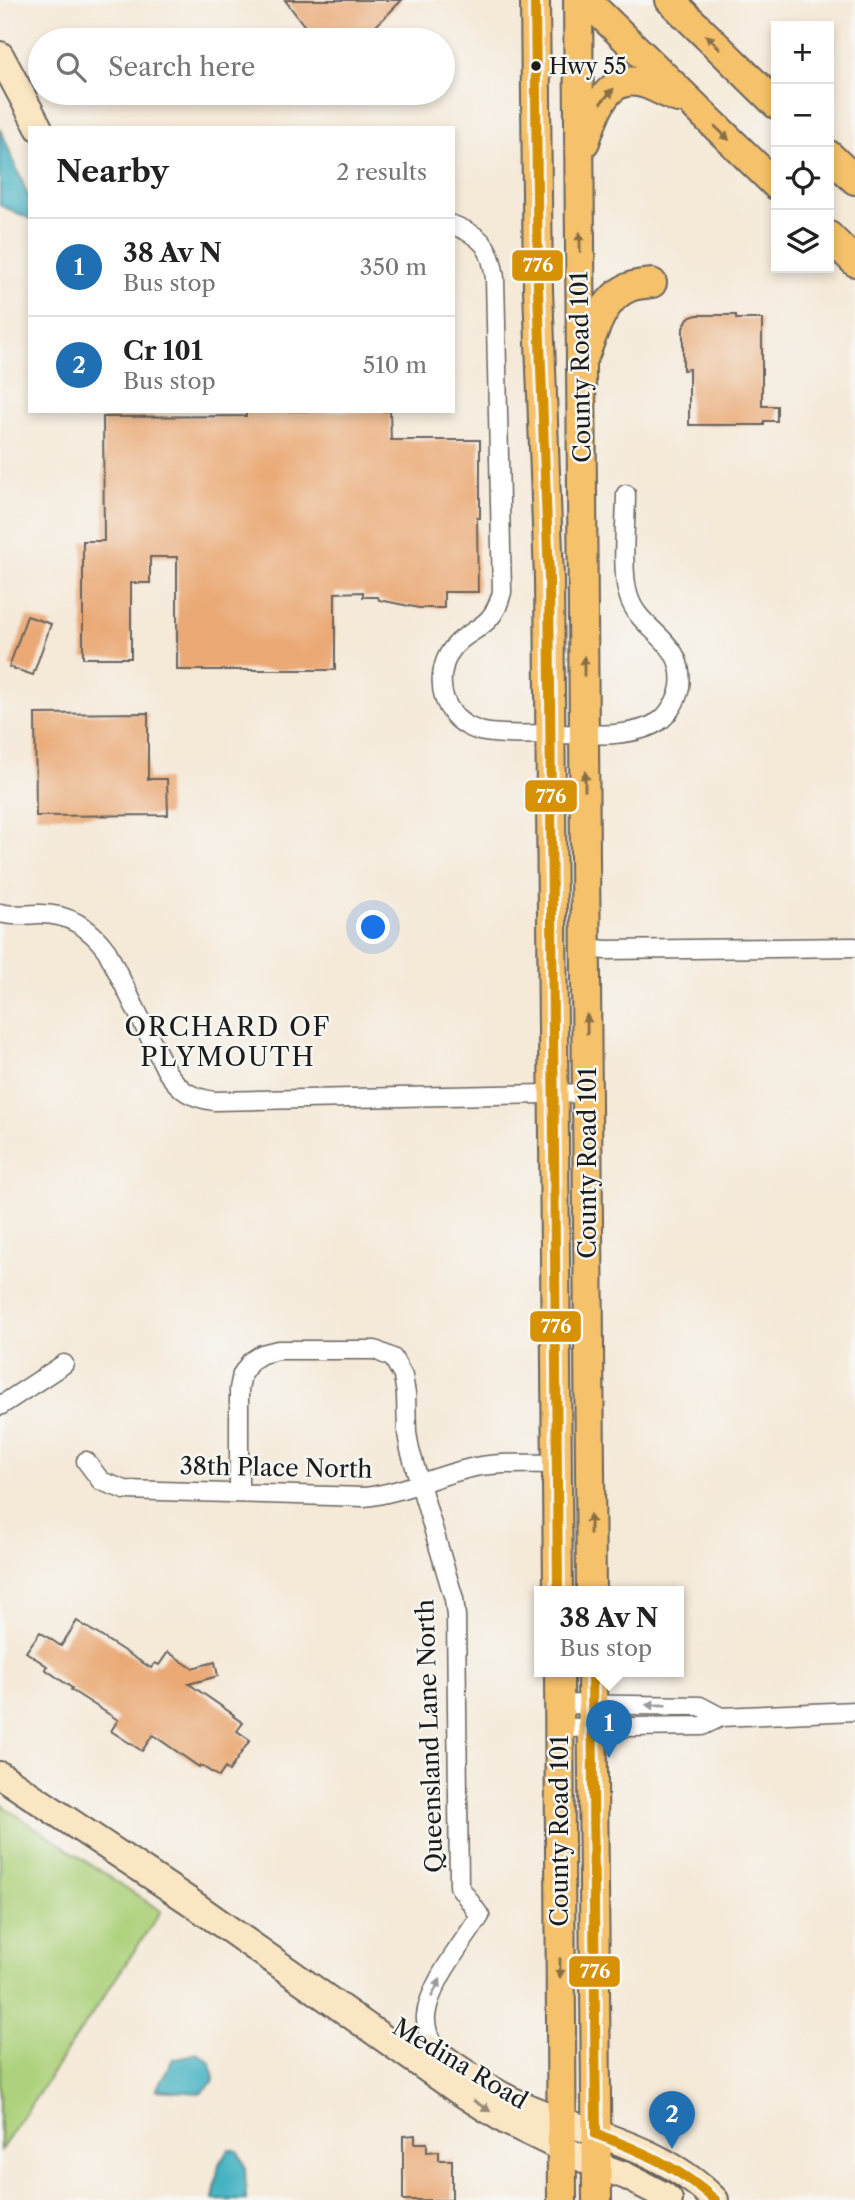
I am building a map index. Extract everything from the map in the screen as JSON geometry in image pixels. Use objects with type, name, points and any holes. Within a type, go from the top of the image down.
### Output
[{"type":"main road","name":"County Road 101","points":[[535,0],[538,290],[548,565],[558,1586]]},
{"type":"main road","name":"County Road 101","points":[[578,0],[591,1586]]},
{"type":"main road","points":[[586,0],[771,180]]},
{"type":"main road","points":[[670,0],[771,99]]},
{"type":"main road","points":[[579,158],[599,104],[608,91],[619,85],[629,82],[644,83],[694,106]]},
{"type":"main road","points":[[834,160],[855,180]]},
{"type":"main road","points":[[834,241],[855,261]]},
{"type":"main road","points":[[581,363],[612,298],[631,286],[652,284]]},
{"type":"main road","name":"County Road 101","points":[[559,1677],[562,2200]]},
{"type":"main road","name":"County Road 101","points":[[592,1677],[597,2200]]},
{"type":"street","points":[[0,55],[39,126]]},
{"type":"street","points":[[455,226],[469,231],[481,240],[489,251],[493,266],[502,592],[499,607],[478,630],[463,638],[452,649],[444,663],[442,689],[453,714],[466,726],[484,732],[605,734],[636,730],[658,722],[670,710],[680,689],[680,663],[671,648],[636,612],[628,595],[626,494]]},
{"type":"street","points":[[0,913],[65,917],[81,924],[96,936],[107,951],[167,1072],[178,1087],[195,1098],[214,1101],[588,1093]]},
{"type":"street","points":[[586,948],[855,947]]},
{"type":"street","name":"Queensland Lane North","points":[[239,1493],[239,1389],[242,1374],[251,1360],[278,1350],[375,1350],[393,1358],[403,1376],[407,1433],[454,1599],[459,1886],[480,1916],[430,2000],[426,2026],[436,2053]]},
{"type":"street","points":[[0,1406],[64,1364]]},
{"type":"street","name":"38th Place North","points":[[86,1461],[101,1481],[125,1490],[364,1497],[476,1467],[557,1464]]},
{"type":"street","points":[[559,1716],[592,1716],[702,1726],[721,1717],[855,1711]]},
{"type":"street","name":"Medina Road","points":[[0,1775],[189,1901],[457,2090],[506,2121],[596,2165],[626,2176],[668,2200]]},
{"type":"street","name":"Medina Road","points":[[244,1942],[385,2019],[505,2097],[660,2159],[688,2176],[715,2200]]},
{"type":"green space","points":[[0,1804],[161,1911],[0,2151]]},
{"type":"water","points":[[0,128],[28,196],[28,218],[0,205]]},
{"type":"water","points":[[197,2053],[211,2062],[214,2081],[201,2093],[156,2090],[173,2059]]},
{"type":"water","points":[[229,2149],[238,2151],[245,2167],[246,2200],[213,2200],[219,2164]]},
{"type":"building","points":[[285,0],[402,0],[374,28],[306,28]]},
{"type":"building","points":[[697,315],[736,315],[736,319],[762,319],[762,406],[777,406],[777,421],[764,421],[764,425],[689,425],[689,369],[683,370],[683,328],[688,318]]},
{"type":"building","points":[[246,413],[390,413],[391,440],[480,440],[478,592],[444,592],[444,608],[419,608],[379,600],[378,597],[363,597],[363,592],[335,593],[335,670],[177,670],[177,557],[150,557],[150,583],[131,583],[131,658],[83,658],[83,541],[104,541],[103,417],[246,416]]},
{"type":"building","points":[[27,616],[51,624],[33,675],[9,667]]},
{"type":"building","points":[[148,713],[148,779],[167,779],[168,815],[36,816],[35,714]]},
{"type":"building","points":[[77,1621],[151,1668],[155,1663],[159,1665],[168,1652],[192,1668],[215,1662],[218,1676],[189,1684],[243,1723],[237,1731],[250,1740],[229,1771],[225,1768],[219,1777],[200,1765],[199,1767],[153,1735],[142,1751],[111,1731],[118,1720],[71,1690],[72,1688],[45,1669],[47,1666],[26,1652],[40,1632],[61,1646]]},
{"type":"building","points":[[415,2135],[415,2143],[427,2143],[427,2152],[439,2151],[439,2160],[452,2160],[452,2200],[403,2200],[403,2136]]},
{"type":"transit line","name":"776","points":[[535,0],[538,290],[549,578],[558,1586]]},
{"type":"transit line","name":"776","points":[[592,1677],[596,2134],[659,2161],[688,2178],[715,2200]]},
{"type":"place","name":"Hwy 55","points":[[536,66]]},
{"type":"place","name":"38 Av N","points":[[609,1758]]},
{"type":"place","name":"Cr 101","points":[[672,2149]]},
{"type":"district","name":"ORCHARD OF PLYMOUTH","points":[[228,1042]]}]
